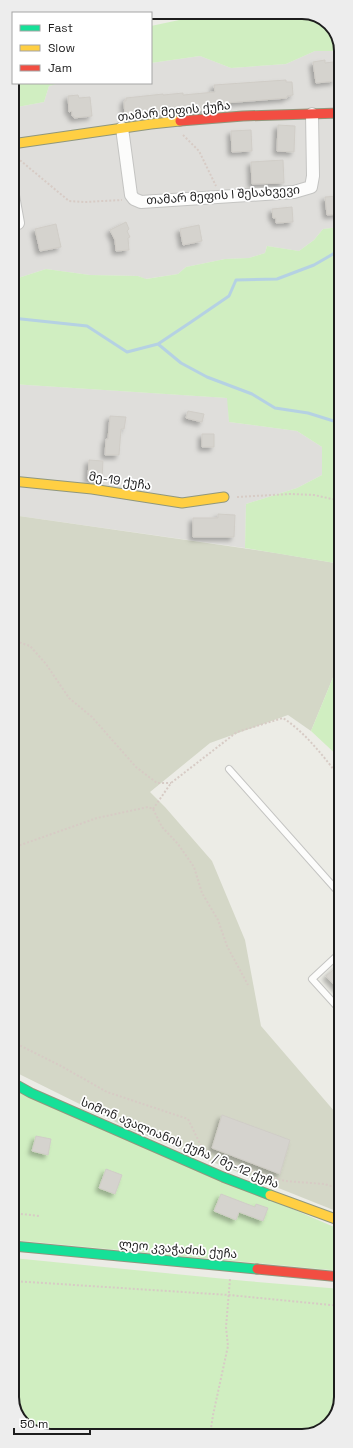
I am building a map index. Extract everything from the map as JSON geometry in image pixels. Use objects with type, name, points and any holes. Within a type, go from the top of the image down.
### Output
[{"type":"street","name":"თამარ მეფის ქუჩა","points":[[19,143],[171,122],[243,116],[334,113]]},
{"type":"street","name":"თამარ მეფის I შესახვევი","points":[[122,128],[131,195],[134,199],[141,202],[294,192],[311,187],[313,176],[312,114]]},
{"type":"street","name":"მე-19 ქუჩა","points":[[19,482],[92,489],[182,503],[224,497]]},
{"type":"street","name":"სიმონ ავალიანის ქუჩა / მე-12 ქუჩა","points":[[19,1087],[223,1177],[334,1218]]},
{"type":"street","name":"ლეო კვაჭაძის ქუჩა","points":[[19,1247],[334,1276]]},
{"type":"lane","points":[[229,769],[334,887]]},
{"type":"lane","points":[[334,959],[312,979],[334,1003]]},
{"type":"path","points":[[171,122],[199,151],[214,184],[227,196]]},
{"type":"path","points":[[19,161],[69,201],[85,202],[134,199]]},
{"type":"path","points":[[224,497],[290,494],[334,500]]},
{"type":"path","points":[[19,642],[30,646],[46,664],[69,698],[92,717],[136,767],[157,783],[171,783]]},
{"type":"path","points":[[154,809],[171,783],[238,732],[283,718],[322,755],[334,770]]},
{"type":"path","points":[[19,846],[97,818],[148,807],[154,809],[162,827],[178,844],[194,867],[202,894],[218,920],[227,946],[248,985]]},
{"type":"path","points":[[19,1045],[61,1066],[107,1092],[188,1119],[206,1156]]},
{"type":"path","points":[[219,1160],[285,1180],[324,1184],[334,1188]]},
{"type":"path","points":[[19,1214],[39,1216]]},
{"type":"path","points":[[19,1281],[229,1295],[334,1305]]},
{"type":"path","points":[[211,1429],[228,1346],[226,1327],[229,1295]]},
{"type":"shaded area","points":[[315,51],[334,51],[334,228],[323,229],[314,240],[299,251],[267,246],[265,253],[249,258],[225,259],[186,267],[178,274],[145,279],[138,276],[90,275],[46,269],[19,278],[19,107],[44,102],[49,86],[56,84],[152,84],[152,63],[200,56],[231,68],[286,64]]},
{"type":"shaded area","points":[[19,384],[228,398],[229,422],[297,431],[322,447],[322,475],[297,488],[246,504],[245,548],[19,516]]},
{"type":"shaded area","points":[[19,516],[334,563],[334,675],[311,731],[288,715],[210,743],[150,792],[212,861],[245,940],[261,1026],[334,1111],[334,1210],[130,1129],[19,1074]]},
{"type":"green space","points":[[184,19],[305,19],[315,21],[327,31],[332,38],[334,51],[315,51],[286,64],[231,68],[200,56],[152,63],[152,26]]},
{"type":"green space","points":[[19,84],[56,84],[49,86],[44,102],[19,107]]},
{"type":"green space","points":[[334,228],[334,563],[245,548],[246,504],[297,488],[322,475],[322,447],[297,431],[229,422],[227,398],[19,384],[19,278],[46,269],[90,275],[138,276],[146,279],[178,274],[186,267],[225,259],[249,258],[265,253],[267,246],[299,251],[314,240],[323,229]]},
{"type":"green space","points":[[334,675],[334,752],[311,731]]},
{"type":"green space","points":[[19,1091],[334,1227],[334,1270],[19,1241]]},
{"type":"green space","points":[[19,1259],[334,1288],[334,1402],[327,1417],[318,1425],[302,1429],[48,1429],[38,1427],[23,1413],[19,1398]]},
{"type":"building","points":[[325,60],[325,63],[333,62],[334,81],[316,83],[313,62]]},
{"type":"building","points":[[286,80],[286,82],[292,82],[293,95],[287,96],[287,98],[212,104],[213,109],[125,118],[124,101],[126,101],[126,98],[163,94],[183,93],[183,95],[215,92],[214,85]]},
{"type":"building","points":[[78,95],[79,98],[90,97],[92,116],[74,118],[74,116],[72,116],[72,111],[69,112],[68,96]]},
{"type":"building","points":[[278,125],[295,126],[294,152],[277,151]]},
{"type":"building","points":[[251,130],[252,151],[232,152],[231,131]]},
{"type":"building","points":[[283,160],[284,183],[252,184],[251,162]]},
{"type":"building","points":[[334,196],[334,214],[327,215],[325,197]]},
{"type":"building","points":[[292,207],[293,222],[276,223],[276,218],[273,218],[272,209]]},
{"type":"building","points":[[126,222],[129,229],[127,231],[130,237],[128,238],[129,250],[116,251],[115,240],[110,230]]},
{"type":"building","points":[[56,224],[61,247],[40,251],[35,229]]},
{"type":"building","points":[[199,225],[202,241],[183,245],[180,229]]},
{"type":"building","points":[[188,411],[204,414],[202,422],[186,418]]},
{"type":"building","points":[[110,416],[126,417],[124,429],[121,429],[119,455],[105,455]]},
{"type":"building","points":[[202,434],[214,434],[214,447],[202,447]]},
{"type":"building","points":[[89,460],[103,461],[102,480],[88,479]]},
{"type":"building","points":[[218,514],[235,515],[234,537],[193,537],[193,518],[218,518]]},
{"type":"building","points":[[334,969],[334,985],[326,976]]},
{"type":"building","points":[[222,1115],[290,1140],[280,1174],[212,1148]]},
{"type":"building","points":[[36,1136],[51,1139],[48,1155],[32,1151]]},
{"type":"building","points":[[106,1169],[122,1175],[115,1194],[99,1188]]},
{"type":"building","points":[[221,1194],[255,1207],[256,1204],[268,1208],[263,1221],[239,1212],[236,1220],[214,1211]]},
{"type":"waterway","points":[[19,319],[87,326],[127,352],[158,344],[229,296],[236,280],[277,279],[314,265],[334,253]]},
{"type":"waterway","points":[[158,344],[181,363],[207,377],[252,394],[275,408],[308,413],[334,421]]},
{"type":"traffic: fast","points":[[19,1086],[31,1093],[223,1177],[270,1195]]},
{"type":"traffic: fast","points":[[19,1247],[257,1269]]},
{"type":"traffic: slow","points":[[19,143],[180,121]]},
{"type":"traffic: slow","points":[[19,482],[92,489],[182,503],[224,497]]},
{"type":"traffic: slow","points":[[270,1195],[334,1218]]},
{"type":"traffic: jam","points":[[180,121],[243,116],[334,113]]},
{"type":"traffic: jam","points":[[257,1269],[334,1276]]}]
